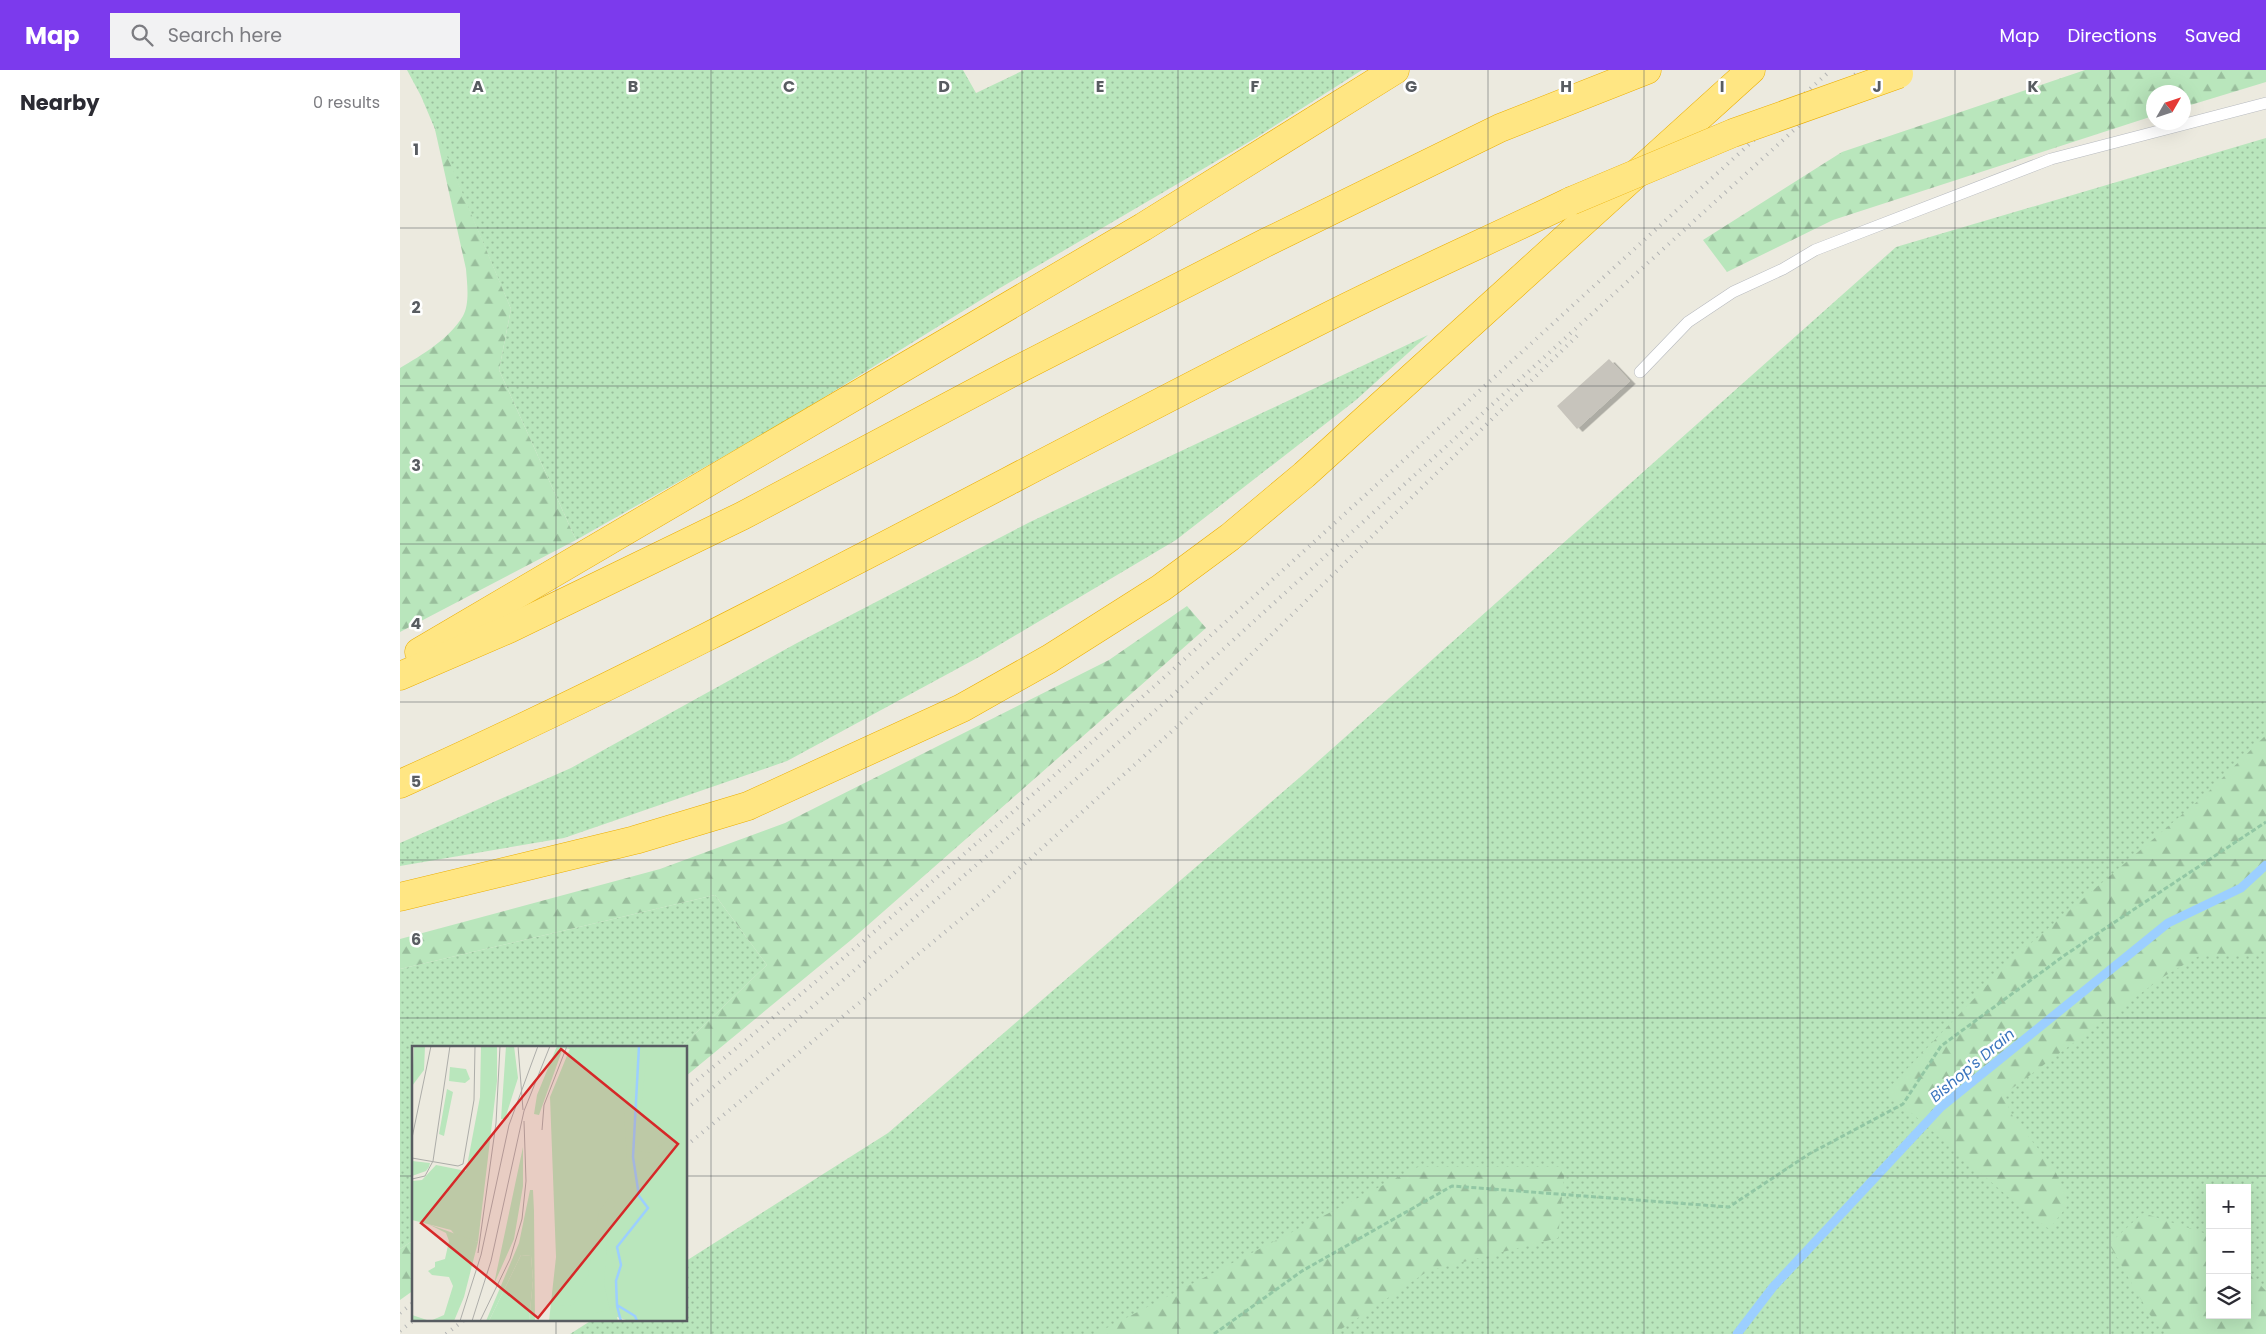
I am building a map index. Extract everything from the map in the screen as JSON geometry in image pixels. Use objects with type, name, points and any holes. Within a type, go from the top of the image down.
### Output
[{"type":"highway","points":[[400,663],[1144,227],[1395,70]]},
{"type":"highway","points":[[400,676],[509,629],[742,516],[1013,372],[1267,242],[1500,128],[1647,70]]},
{"type":"highway","points":[[400,897],[635,840],[748,806],[962,708],[1049,659],[1161,588],[1230,537],[1297,481],[1750,70]]},
{"type":"highway","points":[[400,784],[522,729],[819,580],[1342,309],[1571,201],[1733,134],[1905,72]]},
{"type":"lane","points":[[1640,372],[1688,322],[1733,292],[1783,269],[1815,250],[2051,159],[2266,103]]},
{"type":"path","points":[[1214,1334],[1302,1271],[1452,1186],[1729,1207],[1809,1154],[1903,1104],[1941,1046],[2065,955],[2266,822]]},
{"type":"green space","points":[[407,70],[963,70],[976,93],[1024,70],[1362,70],[1254,139],[1000,288],[786,421],[576,540],[499,370],[511,309],[421,96]]},
{"type":"green space","points":[[2085,70],[2266,70],[2266,82],[2191,105],[2191,85],[2146,85],[2146,118],[1833,220],[1727,272],[1703,240],[1842,152]]},
{"type":"green space","points":[[434,125],[511,309],[499,370],[576,540],[400,632],[400,368],[426,352],[450,332],[463,316],[467,299],[466,269]]},
{"type":"green space","points":[[2266,138],[2266,1334],[570,1334],[589,1322],[688,1322],[688,1260],[888,1133],[1306,772],[1896,247]]},
{"type":"green space","points":[[1428,335],[1356,400],[1176,540],[979,657],[787,761],[564,838],[400,866],[400,843],[571,768],[797,643],[1030,522]]},
{"type":"green space","points":[[1187,606],[1206,628],[851,940],[688,1074],[688,1046],[682,1046],[767,965],[715,895],[400,969],[400,939],[660,869],[785,823],[1109,660]]},
{"type":"green space","points":[[2266,735],[2266,944],[2252,954],[2202,954],[2163,977],[2003,1095],[2014,1119],[2054,1168],[2069,1204],[2049,1229],[2020,1207],[1886,1091],[2010,961],[2205,795]]},
{"type":"green space","points":[[715,895],[767,965],[682,1046],[412,1046],[412,1241],[400,1249],[400,969]]},
{"type":"green space","points":[[1418,1167],[1565,1167],[1558,1238],[1428,1271],[1334,1334],[1095,1334]]},
{"type":"green space","points":[[2143,1213],[2206,1234],[2206,1319],[2251,1319],[2251,1275],[2266,1291],[2266,1334],[2166,1334],[2150,1315],[2109,1244]]},
{"type":"green space","points":[[412,1241],[412,1291],[400,1300],[400,1249]]},
{"type":"building","points":[[1609,359],[1630,381],[1577,429],[1557,406]]},
{"type":"waterway","name":"Bishop's Drain","points":[[1737,1334],[1773,1287],[1941,1107],[2168,923],[2241,888],[2266,865]]},
{"type":"railway","points":[[688,1087],[852,951],[1118,719],[1831,70]]},
{"type":"railway","points":[[688,1107],[791,1025],[1164,703],[1860,70]]},
{"type":"railway","points":[[688,1144],[991,894],[1181,723],[1578,335]]},
{"type":"railway","points":[[400,1313],[412,1304]]},
{"type":"railway","points":[[400,1331],[412,1322]]},
{"type":"railway","points":[[446,1334],[461,1322]]}]
